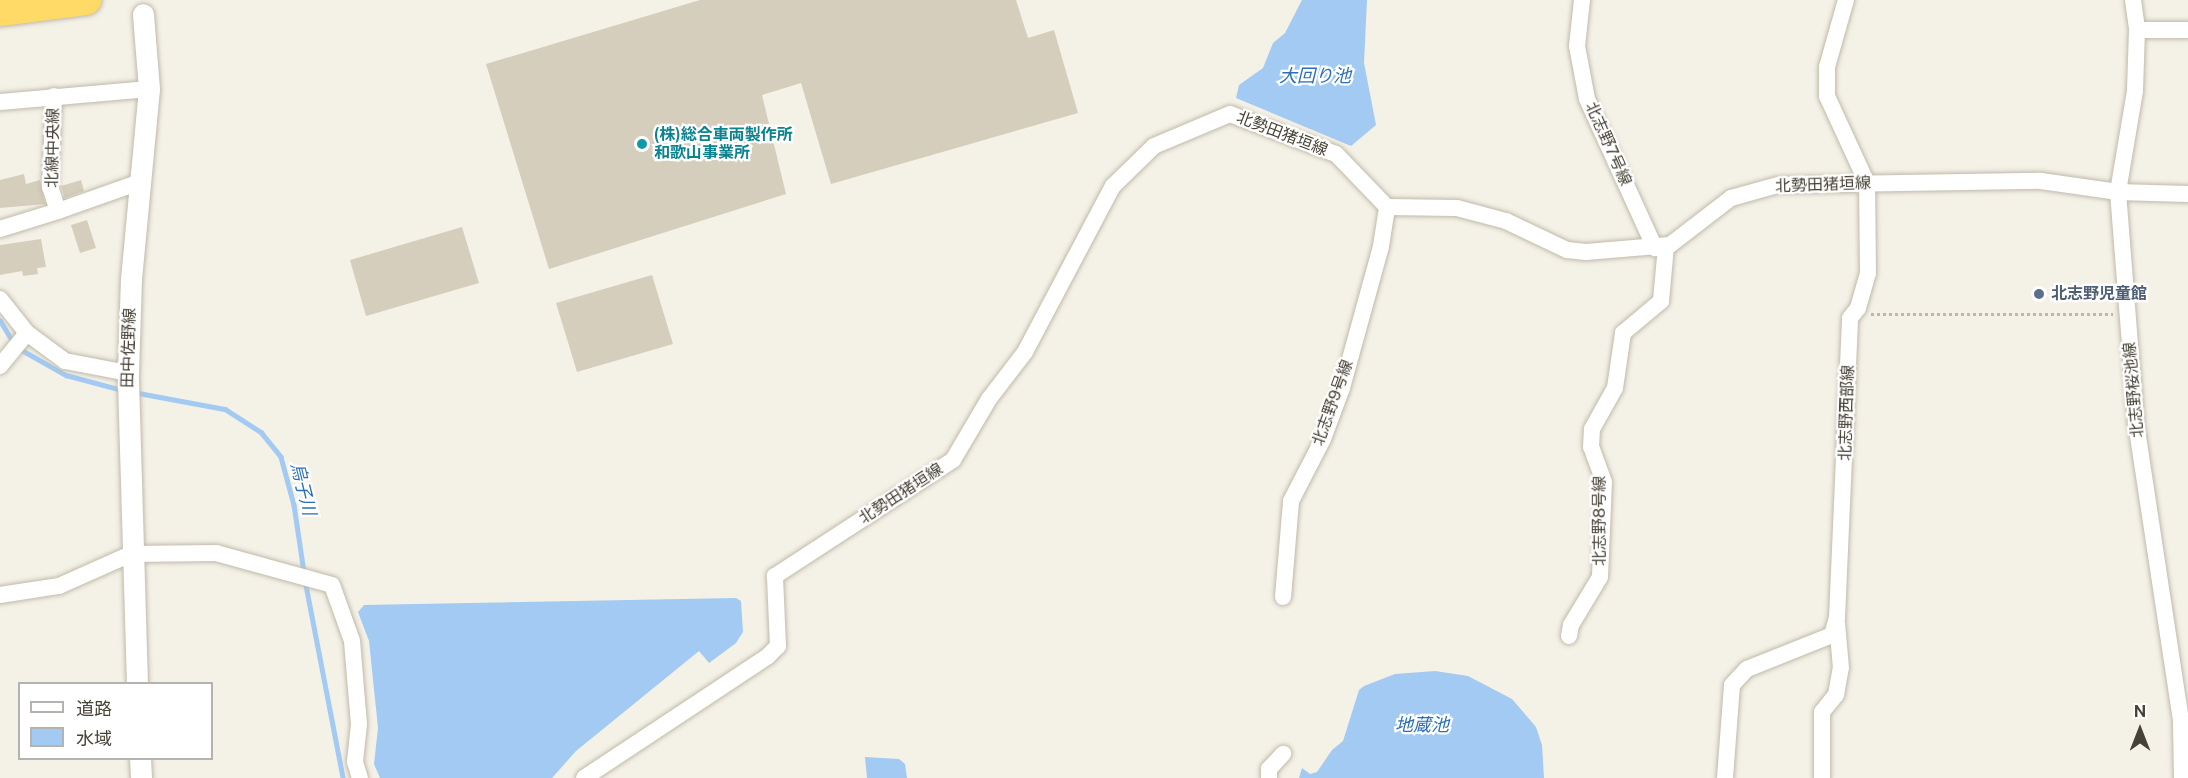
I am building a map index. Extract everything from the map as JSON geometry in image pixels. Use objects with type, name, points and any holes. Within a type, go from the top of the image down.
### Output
[{"type":"highway","points":[[0,11],[86,0]]},
{"type":"street","name":"北志野7号線","points":[[1582,0],[1577,46],[1587,99],[1661,247]]},
{"type":"street","name":"北志野西部線","points":[[1822,778],[1822,712],[1836,696],[1841,668],[1837,618],[1850,318],[1858,308],[1868,273],[1867,183],[1827,96],[1827,67],[1846,0]]},
{"type":"street","name":"北志野桜池線","points":[[2133,0],[2137,30],[2135,91],[2118,192],[2136,423],[2181,722],[2182,778]]},
{"type":"street","name":"田中佐野線","points":[[137,682],[131,554],[128,383],[140,182],[149,88],[143,14]]},
{"type":"street","points":[[2137,30],[2188,30]]},
{"type":"street","points":[[0,102],[149,88]]},
{"type":"street","name":"北線中央線","points":[[0,229],[58,211],[50,187],[54,96]]},
{"type":"street","name":"北勢田猪垣線","points":[[584,778],[768,656],[778,646],[775,576],[953,460],[989,399],[1025,352],[1113,186],[1154,146],[1230,114],[1239,115],[1336,154],[1387,207]]},
{"type":"street","name":"北勢田猪垣線","points":[[1661,247],[1712,209],[1754,189],[1867,183],[2042,181],[2118,192],[2188,194]]},
{"type":"street","points":[[58,211],[140,182]]},
{"type":"street","points":[[1387,207],[1457,208],[1506,221],[1567,250],[1661,247]]},
{"type":"street","name":"北志野9号線","points":[[1283,597],[1291,501],[1323,439],[1342,388],[1381,246],[1387,207]]},
{"type":"street","name":"北志野8号線","points":[[1569,636],[1571,625],[1600,577],[1604,482],[1591,447],[1592,429],[1615,388],[1623,333],[1661,301],[1661,247]]},
{"type":"street","points":[[0,299],[25,336],[65,361],[128,383]]},
{"type":"street","points":[[4,359],[25,336]]},
{"type":"street","points":[[0,595],[60,586],[131,554],[216,553],[332,585],[352,641],[359,724],[355,762],[360,778]]},
{"type":"street","points":[[1725,778],[1732,686],[1747,669],[1832,635],[1837,618]]},
{"type":"street","points":[[1269,778],[1269,769],[1283,754]]},
{"type":"street","points":[[140,760],[141,778]]},
{"type":"path","points":[[1858,308],[1861,314],[2127,314]]},
{"type":"water","name":"大回り池","points":[[1302,0],[1367,0],[1364,63],[1376,125],[1351,146],[1236,98],[1239,85],[1263,68],[1273,43],[1285,33]]},
{"type":"water","points":[[736,598],[741,601],[743,632],[736,643],[709,663],[699,651],[576,751],[552,778],[380,778],[374,764],[378,728],[369,641],[358,612],[364,605]]},
{"type":"water","name":"地蔵池","points":[[1435,671],[1468,676],[1512,699],[1536,727],[1542,745],[1544,778],[1299,778],[1302,768],[1310,774],[1317,772],[1332,750],[1343,741],[1359,690],[1364,686],[1395,674]]},
{"type":"water","points":[[865,757],[899,759],[905,764],[907,778],[867,778]]},
{"type":"building","name":"(株)総合車両製作所 和歌山事業所","points":[[700,0],[1016,0],[1028,38],[1054,30],[1078,113],[831,184],[801,83],[762,95],[786,194],[549,269],[486,64]]},
{"type":"building","points":[[24,174],[26,184],[40,180],[45,204],[0,208],[0,180]]},
{"type":"building","points":[[81,180],[84,191],[65,198],[61,186]]},
{"type":"building","points":[[87,220],[96,248],[80,253],[71,225]]},
{"type":"building","points":[[462,227],[479,283],[366,316],[350,260]]},
{"type":"building","points":[[41,239],[46,267],[37,268],[38,274],[23,276],[22,271],[0,275],[0,245]]},
{"type":"building","points":[[652,275],[673,344],[577,372],[556,303]]},
{"type":"waterway","name":"烏子川","points":[[0,320],[14,343]]},
{"type":"waterway","name":"烏子川","points":[[20,349],[66,375],[122,390]]},
{"type":"waterway","name":"烏子川","points":[[133,392],[225,409],[261,432],[281,457],[294,505],[304,572]]},
{"type":"waterway","name":"烏子川","points":[[305,580],[343,778]]},
{"type":"place","name":"(株)総合車両製作所 和歌山事業所","points":[[642,144]]},
{"type":"place","name":"北志野児童館","points":[[2039,294]]}]
